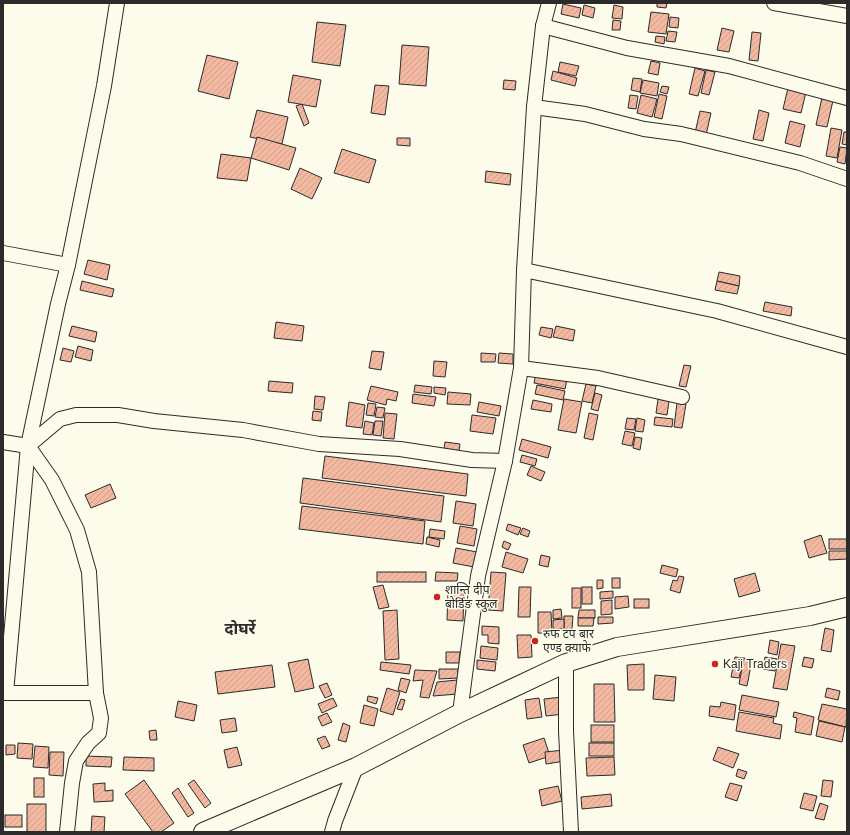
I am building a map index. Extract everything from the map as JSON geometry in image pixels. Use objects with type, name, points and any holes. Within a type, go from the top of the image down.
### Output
[{"type":"main road","points":[[203,832],[356,767],[460,713],[566,663],[617,647],[810,616],[847,607]]},
{"type":"street","points":[[96,693],[5,693],[28,446],[58,304],[68,265],[104,86],[118,3]]},
{"type":"street","points":[[460,713],[478,576],[505,461],[521,368],[524,270],[534,107],[543,26],[549,3]]},
{"type":"street","points":[[774,3],[847,16]]},
{"type":"street","points":[[543,26],[627,48],[729,66],[847,98]]},
{"type":"street","points":[[534,107],[585,114],[644,129],[681,134],[800,163],[847,179]]},
{"type":"street","points":[[3,253],[68,265]]},
{"type":"street","points":[[524,270],[717,312],[847,347]]},
{"type":"street","points":[[521,368],[598,378],[682,397]]},
{"type":"street","points":[[28,446],[60,419],[76,415],[118,416],[243,430],[319,444],[400,449],[472,460],[505,461]]},
{"type":"street","points":[[3,442],[28,446],[52,480],[77,530],[89,572],[96,693],[100,718],[100,733],[88,743],[76,761],[72,783],[67,832]]},
{"type":"street","points":[[566,663],[566,731],[571,832]]},
{"type":"street","points":[[332,832],[356,767]]},
{"type":"building","points":[[657,3],[667,3],[666,8],[657,7]]},
{"type":"building","points":[[563,4],[581,8],[579,18],[561,14]]},
{"type":"building","points":[[584,5],[595,8],[593,18],[582,15]]},
{"type":"building","points":[[614,5],[623,7],[622,19],[612,18]]},
{"type":"building","points":[[651,12],[669,14],[666,34],[648,32]]},
{"type":"building","points":[[670,17],[679,18],[678,28],[669,27]]},
{"type":"building","points":[[613,20],[621,21],[620,30],[612,30]]},
{"type":"building","points":[[317,22],[346,25],[340,66],[312,62]]},
{"type":"building","points":[[722,28],[734,31],[729,52],[717,50]]},
{"type":"building","points":[[668,31],[677,32],[675,42],[666,41]]},
{"type":"building","points":[[752,32],[761,33],[758,61],[749,60]]},
{"type":"building","points":[[656,36],[665,37],[664,44],[655,42]]},
{"type":"building","points":[[402,45],[429,47],[426,86],[399,84]]},
{"type":"building","points":[[207,55],[238,62],[229,99],[198,91]]},
{"type":"building","points":[[651,61],[660,63],[658,75],[648,73]]},
{"type":"building","points":[[560,62],[579,66],[576,76],[558,72]]},
{"type":"building","points":[[695,68],[705,71],[698,96],[689,94]]},
{"type":"building","points":[[706,70],[715,72],[709,95],[701,93]]},
{"type":"building","points":[[553,71],[577,78],[575,86],[551,80]]},
{"type":"building","points":[[293,75],[321,80],[316,107],[288,102]]},
{"type":"building","points":[[633,78],[642,79],[640,92],[631,90]]},
{"type":"building","points":[[504,80],[516,81],[515,90],[503,89]]},
{"type":"building","points":[[643,80],[659,83],[657,96],[640,93]]},
{"type":"building","points":[[375,85],[389,86],[385,115],[371,113]]},
{"type":"building","points":[[662,86],[669,87],[667,94],[660,92]]},
{"type":"building","points":[[788,88],[806,92],[801,113],[783,109]]},
{"type":"building","points":[[823,93],[834,96],[827,127],[816,125]]},
{"type":"building","points":[[659,94],[667,96],[662,119],[654,117]]},
{"type":"building","points":[[630,95],[638,96],[636,109],[628,108]]},
{"type":"building","points":[[641,95],[657,99],[652,117],[637,113]]},
{"type":"building","points":[[302,104],[309,123],[304,126],[296,106]]},
{"type":"building","points":[[257,110],[288,117],[282,144],[250,137]]},
{"type":"building","points":[[759,110],[769,113],[763,141],[753,139]]},
{"type":"building","points":[[700,111],[711,113],[706,135],[695,133]]},
{"type":"building","points":[[790,121],[805,125],[800,147],[785,143]]},
{"type":"building","points":[[831,128],[842,130],[837,158],[826,156]]},
{"type":"building","points":[[844,132],[847,132],[847,145],[842,144]]},
{"type":"building","points":[[257,137],[296,148],[289,170],[251,158]]},
{"type":"building","points":[[397,138],[410,138],[410,146],[397,145]]},
{"type":"building","points":[[840,147],[847,148],[845,164],[837,162]]},
{"type":"building","points":[[342,149],[376,160],[369,183],[334,173]]},
{"type":"building","points":[[221,154],[251,158],[247,181],[217,178]]},
{"type":"building","points":[[300,168],[322,178],[312,199],[291,189]]},
{"type":"building","points":[[486,171],[511,174],[510,185],[485,182]]},
{"type":"building","points":[[88,260],[110,265],[107,280],[84,274]]},
{"type":"building","points":[[719,272],[740,276],[739,286],[717,281]]},
{"type":"building","points":[[82,281],[114,289],[112,297],[80,290]]},
{"type":"building","points":[[717,281],[739,286],[737,294],[715,290]]},
{"type":"building","points":[[765,302],[792,307],[791,316],[763,311]]},
{"type":"building","points":[[276,322],[304,326],[302,341],[274,338]]},
{"type":"building","points":[[72,326],[97,332],[95,342],[69,336]]},
{"type":"building","points":[[556,326],[575,330],[573,341],[553,337]]},
{"type":"building","points":[[541,327],[553,329],[551,338],[539,335]]},
{"type":"building","points":[[78,346],[93,350],[91,361],[75,357]]},
{"type":"building","points":[[63,348],[74,351],[71,362],[60,360]]},
{"type":"building","points":[[372,351],[384,352],[381,370],[369,368]]},
{"type":"building","points":[[481,353],[496,354],[495,362],[481,362]]},
{"type":"building","points":[[499,353],[513,354],[513,364],[498,363]]},
{"type":"building","points":[[434,361],[447,362],[445,377],[433,376]]},
{"type":"building","points":[[684,365],[691,366],[686,387],[679,386]]},
{"type":"building","points":[[536,373],[567,379],[565,389],[534,383]]},
{"type":"building","points":[[269,381],[293,383],[292,393],[268,391]]},
{"type":"building","points":[[586,384],[596,386],[592,403],[582,401]]},
{"type":"building","points":[[415,385],[432,387],[431,394],[414,392]]},
{"type":"building","points":[[537,385],[565,391],[563,400],[535,394]]},
{"type":"building","points":[[371,386],[398,392],[396,401],[387,399],[386,405],[367,400]]},
{"type":"building","points":[[434,387],[446,388],[445,395],[434,393]]},
{"type":"building","points":[[448,392],[471,394],[470,405],[447,404]]},
{"type":"building","points":[[595,393],[602,395],[598,411],[591,409]]},
{"type":"building","points":[[413,394],[436,397],[434,406],[412,403]]},
{"type":"building","points":[[315,396],[325,397],[323,410],[314,409]]},
{"type":"building","points":[[564,399],[582,402],[576,433],[558,430]]},
{"type":"building","points":[[658,399],[669,401],[667,415],[656,413]]},
{"type":"building","points":[[533,400],[552,404],[551,412],[531,409]]},
{"type":"building","points":[[349,402],[365,405],[362,428],[346,426]]},
{"type":"building","points":[[479,402],[501,406],[499,416],[477,412]]},
{"type":"building","points":[[368,403],[376,404],[374,416],[366,415]]},
{"type":"building","points":[[677,403],[686,404],[682,428],[674,427]]},
{"type":"building","points":[[377,407],[385,408],[383,418],[375,417]]},
{"type":"building","points":[[313,411],[322,412],[321,421],[312,420]]},
{"type":"building","points":[[385,413],[397,414],[394,439],[383,438]]},
{"type":"building","points":[[589,413],[598,415],[593,440],[584,438]]},
{"type":"building","points":[[472,415],[496,418],[493,434],[470,431]]},
{"type":"building","points":[[655,417],[673,419],[672,427],[654,425]]},
{"type":"building","points":[[627,418],[636,419],[634,430],[625,429]]},
{"type":"building","points":[[637,418],[645,420],[643,432],[635,431]]},
{"type":"building","points":[[365,421],[374,423],[372,435],[363,434]]},
{"type":"building","points":[[375,421],[383,421],[381,436],[373,435]]},
{"type":"building","points":[[625,431],[635,433],[632,446],[622,444]]},
{"type":"building","points":[[635,437],[642,438],[640,450],[633,448]]},
{"type":"building","points":[[522,439],[551,447],[548,458],[519,450]]},
{"type":"building","points":[[445,442],[460,444],[459,451],[444,449]]},
{"type":"building","points":[[522,455],[537,459],[535,466],[520,462]]},
{"type":"building","points":[[325,456],[468,474],[466,496],[322,478]]},
{"type":"building","points":[[531,466],[545,472],[541,481],[527,475]]},
{"type":"building","points":[[303,478],[444,496],[441,522],[300,503]]},
{"type":"building","points":[[110,484],[116,498],[91,508],[85,495]]},
{"type":"building","points":[[456,501],[476,504],[473,526],[453,523]]},
{"type":"building","points":[[302,506],[425,521],[423,544],[299,529]]},
{"type":"building","points":[[508,524],[521,528],[518,535],[506,530]]},
{"type":"building","points":[[460,526],[477,529],[474,546],[457,543]]},
{"type":"building","points":[[523,528],[530,531],[528,537],[520,534]]},
{"type":"building","points":[[430,529],[445,531],[444,539],[429,537]]},
{"type":"building","points":[[821,535],[827,553],[809,558],[804,541]]},
{"type":"building","points":[[427,537],[440,540],[439,547],[426,544]]},
{"type":"building","points":[[829,539],[847,539],[847,549],[829,549]]},
{"type":"building","points":[[504,541],[511,544],[508,550],[502,547]]},
{"type":"building","points":[[456,548],[477,552],[474,567],[453,563]]},
{"type":"building","points":[[829,551],[847,551],[847,559],[829,560]]},
{"type":"building","points":[[506,552],[528,559],[523,573],[502,567]]},
{"type":"building","points":[[541,555],[550,557],[548,567],[539,565]]},
{"type":"building","points":[[662,565],[678,569],[676,577],[660,573]]},
{"type":"building","points":[[377,572],[426,572],[426,582],[377,582]]},
{"type":"building","points":[[436,572],[458,573],[457,581],[435,581]]},
{"type":"building","points":[[491,572],[506,573],[503,611],[488,610]]},
{"type":"building","points":[[755,573],[760,591],[739,597],[734,579]]},
{"type":"building","points":[[679,576],[684,577],[680,593],[670,590],[673,580],[677,581]]},
{"type":"building","points":[[612,578],[620,578],[620,588],[612,588]]},
{"type":"building","points":[[597,580],[603,580],[603,588],[597,589]]},
{"type":"building","points":[[383,585],[389,607],[379,609],[373,587]]},
{"type":"building","points":[[519,587],[531,587],[530,617],[518,617]]},
{"type":"building","points":[[582,587],[592,587],[592,604],[582,604]]},
{"type":"building","points":[[572,588],[581,588],[581,608],[572,608]]},
{"type":"building","points":[[448,591],[464,591],[463,621],[447,620]]},
{"type":"building","points":[[613,591],[613,598],[600,599],[600,592]]},
{"type":"building","points":[[628,596],[629,607],[615,609],[615,597]]},
{"type":"building","points":[[634,599],[649,599],[649,608],[634,608]]},
{"type":"building","points":[[612,600],[612,614],[601,615],[601,601]]},
{"type":"building","points":[[561,609],[562,618],[553,619],[553,610]]},
{"type":"building","points":[[397,610],[399,659],[385,660],[383,611]]},
{"type":"building","points":[[579,610],[595,610],[595,618],[578,618]]},
{"type":"building","points":[[538,612],[551,612],[552,633],[538,633]]},
{"type":"building","points":[[564,616],[573,616],[572,629],[564,629]]},
{"type":"building","points":[[598,617],[613,617],[613,623],[598,624]]},
{"type":"building","points":[[578,618],[594,618],[593,626],[578,626]]},
{"type":"building","points":[[564,619],[564,629],[553,629],[553,620]]},
{"type":"building","points":[[482,626],[499,627],[499,644],[488,643],[488,635],[482,635]]},
{"type":"building","points":[[825,628],[834,630],[831,652],[821,650]]},
{"type":"building","points":[[517,635],[531,635],[532,657],[518,658]]},
{"type":"building","points":[[770,640],[779,642],[777,655],[768,653]]},
{"type":"building","points":[[781,644],[795,646],[787,690],[773,688]]},
{"type":"building","points":[[481,646],[498,648],[497,660],[480,658]]},
{"type":"building","points":[[446,652],[460,652],[459,663],[446,663]]},
{"type":"building","points":[[735,657],[744,658],[739,678],[731,677]]},
{"type":"building","points":[[765,657],[777,659],[775,671],[763,669]]},
{"type":"building","points":[[804,657],[814,659],[812,668],[802,666]]},
{"type":"building","points":[[744,658],[752,660],[747,686],[739,684]]},
{"type":"building","points":[[308,659],[314,688],[295,692],[288,663]]},
{"type":"building","points":[[477,660],[496,662],[495,671],[477,669]]},
{"type":"building","points":[[381,662],[411,665],[409,674],[380,670]]},
{"type":"building","points":[[644,664],[644,690],[628,690],[627,665]]},
{"type":"building","points":[[272,665],[275,687],[218,694],[215,672]]},
{"type":"building","points":[[439,669],[458,669],[458,678],[439,679]]},
{"type":"building","points":[[415,670],[437,671],[429,698],[420,697],[423,680],[413,681]]},
{"type":"building","points":[[655,675],[676,677],[674,701],[653,699]]},
{"type":"building","points":[[401,678],[410,680],[406,693],[398,690]]},
{"type":"building","points":[[457,680],[458,694],[433,696],[437,682]]},
{"type":"building","points":[[327,683],[332,695],[325,698],[319,686]]},
{"type":"building","points":[[594,684],[614,684],[615,722],[594,722]]},
{"type":"building","points":[[387,688],[400,692],[393,715],[380,711]]},
{"type":"building","points":[[827,688],[840,691],[838,700],[825,697]]},
{"type":"building","points":[[742,695],[779,702],[776,717],[739,710]]},
{"type":"building","points":[[368,696],[378,698],[376,704],[367,701]]},
{"type":"building","points":[[562,697],[564,714],[546,716],[544,699]]},
{"type":"building","points":[[333,698],[337,706],[322,713],[318,704]]},
{"type":"building","points":[[539,698],[542,717],[527,719],[525,700]]},
{"type":"building","points":[[401,699],[405,700],[402,710],[397,709]]},
{"type":"building","points":[[178,701],[197,705],[194,721],[175,717]]},
{"type":"building","points":[[721,702],[736,705],[734,720],[709,716],[710,706],[720,707]]},
{"type":"building","points":[[822,704],[847,709],[846,727],[818,720]]},
{"type":"building","points":[[364,705],[378,709],[374,726],[360,723]]},
{"type":"building","points":[[739,712],[774,718],[773,723],[782,725],[780,739],[736,731]]},
{"type":"building","points":[[794,712],[814,717],[811,735],[795,732],[797,718],[793,717]]},
{"type":"building","points":[[327,713],[332,722],[322,726],[318,717]]},
{"type":"building","points":[[235,718],[237,731],[222,733],[220,720]]},
{"type":"building","points":[[819,721],[845,727],[842,742],[816,736]]},
{"type":"building","points":[[343,723],[350,726],[346,742],[338,740]]},
{"type":"building","points":[[591,725],[614,725],[614,742],[591,742]]},
{"type":"building","points":[[156,730],[157,740],[150,740],[149,731]]},
{"type":"building","points":[[325,736],[330,746],[322,749],[317,739]]},
{"type":"building","points":[[544,738],[550,756],[529,763],[523,745]]},
{"type":"building","points":[[18,743],[33,744],[32,759],[17,758]]},
{"type":"building","points":[[589,743],[614,743],[614,756],[589,756]]},
{"type":"building","points":[[6,745],[15,745],[15,754],[6,755]]},
{"type":"building","points":[[35,746],[49,747],[48,768],[33,767]]},
{"type":"building","points":[[237,747],[242,765],[228,768],[224,750]]},
{"type":"building","points":[[718,747],[739,754],[733,768],[713,760]]},
{"type":"building","points":[[564,750],[565,761],[546,764],[545,752]]},
{"type":"building","points":[[50,752],[64,752],[63,776],[49,775]]},
{"type":"building","points":[[86,756],[112,757],[111,767],[86,766]]},
{"type":"building","points":[[124,757],[154,758],[154,771],[123,770]]},
{"type":"building","points":[[614,757],[615,775],[587,776],[586,758]]},
{"type":"building","points":[[738,769],[747,772],[744,779],[736,776]]},
{"type":"building","points":[[34,778],[44,778],[44,797],[34,797]]},
{"type":"building","points":[[144,780],[174,823],[161,832],[153,832],[125,794]]},
{"type":"building","points":[[194,780],[211,803],[205,808],[188,784]]},
{"type":"building","points":[[823,780],[833,781],[831,797],[821,796]]},
{"type":"building","points":[[105,783],[105,791],[113,790],[113,801],[94,802],[93,784]]},
{"type":"building","points":[[730,783],[742,786],[737,801],[725,797]]},
{"type":"building","points":[[558,786],[562,801],[542,806],[539,790]]},
{"type":"building","points":[[178,788],[194,813],[188,817],[172,793]]},
{"type":"building","points":[[804,793],[817,796],[813,811],[800,808]]},
{"type":"building","points":[[611,794],[612,806],[582,809],[581,797]]},
{"type":"building","points":[[820,803],[828,806],[824,820],[815,818]]},
{"type":"building","points":[[27,804],[46,804],[46,832],[27,832]]},
{"type":"building","points":[[5,815],[22,815],[22,827],[5,827]]},
{"type":"building","points":[[92,816],[105,817],[104,832],[91,832]]},
{"type":"place","name":"शान्ति दीप बोर्डिङ स्कुल","points":[[437,597]]},
{"type":"place","name":"रुफ टप बार एण्ड क्याफे","points":[[535,641]]},
{"type":"place","name":"Kaji Traders","points":[[715,664]]},
{"type":"district","name":"दोघर्रे","points":[[240,628]]}]
